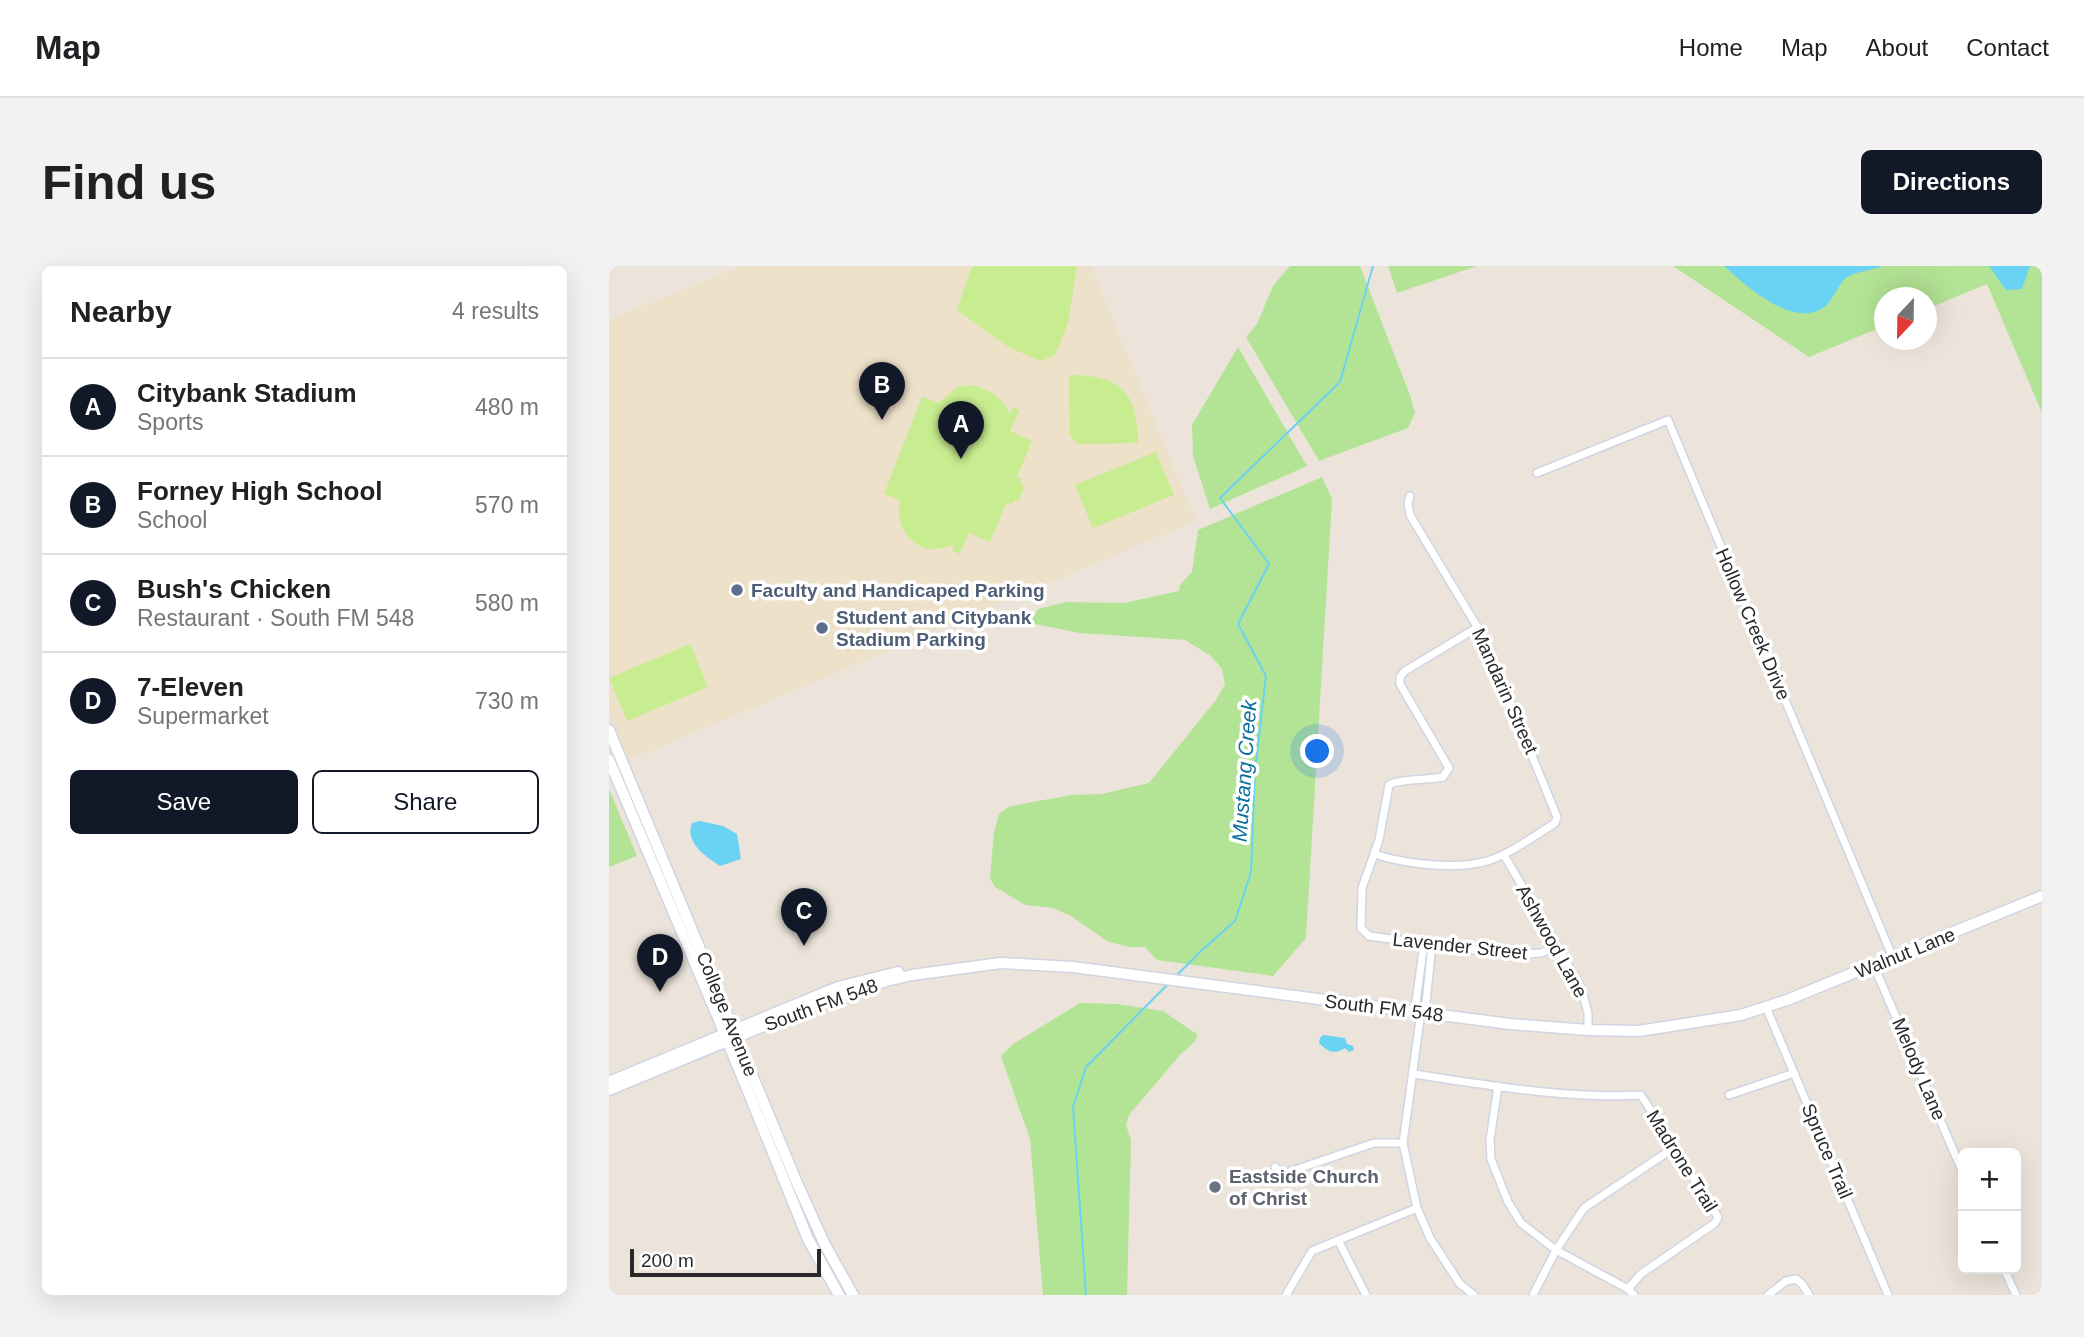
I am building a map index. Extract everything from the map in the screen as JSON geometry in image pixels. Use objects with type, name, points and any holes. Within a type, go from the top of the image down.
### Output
[{"type":"main road","name":"College Avenue","points":[[609,730],[612,757],[622,792],[639,818]]},
{"type":"main road","name":"College Avenue","points":[[612,757],[631,783],[639,818],[730,1036],[817,1229],[853,1295]]},
{"type":"main road","name":"Walnut Lane","points":[[1766,1007],[2042,896]]},
{"type":"main road","name":"South FM 548","points":[[609,1090],[856,981],[948,964],[994,960],[1051,964],[1510,1024],[1588,1030],[1639,1031],[1664,1028],[1766,1007]]},
{"type":"main road","name":"College Avenue","points":[[730,1036],[808,1239],[839,1295]]},
{"type":"main road","name":"South FM 548","points":[[609,1082],[730,1036]]},
{"type":"street","name":"Hollow Creek Drive","points":[[1537,473],[1668,420],[1893,958]]},
{"type":"street","name":"Mandarin Street","points":[[1410,496],[1410,514],[1478,627],[1510,698],[1557,817],[1555,823],[1504,855]]},
{"type":"street","points":[[1478,627],[1405,671],[1400,677],[1400,684],[1449,764],[1448,772],[1443,777],[1427,780],[1391,782],[1387,790],[1383,824],[1375,854],[1394,860],[1458,866],[1481,863],[1504,855]]},
{"type":"street","name":"Lavender Street","points":[[1375,854],[1361,888],[1360,922],[1362,932],[1369,936],[1523,955],[1541,953],[1558,946]]},
{"type":"street","name":"Ashwood Lane","points":[[1504,855],[1558,946],[1586,1000],[1588,1030]]},
{"type":"street","points":[[1428,943],[1426,1003],[1421,1012],[1403,1143],[1417,1208],[1430,1238],[1460,1284],[1473,1295]]},
{"type":"street","name":"Melody Lane","points":[[1874,965],[1958,1161]]},
{"type":"street","name":"Spruce Trail","points":[[1766,1007],[1888,1295]]},
{"type":"street","points":[[1729,1095],[1794,1073]]},
{"type":"street","name":"Madrone Trail","points":[[1413,1074],[1606,1097],[1641,1095],[1718,1217],[1714,1223],[1641,1274],[1631,1292]]},
{"type":"street","points":[[1498,1086],[1490,1159],[1508,1202],[1521,1223],[1556,1250],[1631,1292]]},
{"type":"street","points":[[1275,1167],[1283,1174],[1374,1143],[1403,1143]]},
{"type":"street","points":[[1533,1295],[1556,1250],[1584,1208],[1675,1147]]},
{"type":"street","points":[[1286,1295],[1312,1251],[1417,1208]]},
{"type":"street","points":[[1338,1240],[1366,1295]]},
{"type":"street","points":[[2006,1274],[2015,1295]]},
{"type":"street","points":[[1768,1295],[1786,1282],[1796,1279],[1809,1295]]},
{"type":"shaded area","points":[[743,266],[1091,266],[1196,521],[629,760],[609,712],[609,319]]},
{"type":"green space","points":[[974,266],[1077,266],[1068,323],[1055,355],[1041,361],[1008,347],[957,310]]},
{"type":"green space","points":[[1290,266],[1360,266],[1411,398],[1415,413],[1408,428],[1319,461],[1246,337],[1257,324],[1273,286]]},
{"type":"green space","points":[[1388,266],[1477,266],[1397,293]]},
{"type":"green space","points":[[1673,266],[2042,266],[2042,413],[1987,284],[1937,305],[1937,287],[1874,287],[1874,330],[1809,357]]},
{"type":"green space","points":[[1238,347],[1307,466],[1210,509],[1193,456],[1192,425]]},
{"type":"green space","points":[[1069,375],[1102,378],[1123,390],[1134,411],[1138,443],[1078,444],[1070,436]]},
{"type":"green space","points":[[972,385],[995,395],[1010,414],[1013,407],[1019,410],[1010,431],[1032,441],[1017,477],[1022,479],[1020,484],[1025,486],[1018,502],[1007,502],[990,542],[969,533],[960,554],[952,551],[954,545],[938,549],[927,548],[912,540],[906,534],[899,518],[900,500],[884,494],[922,397],[939,403],[957,387]]},
{"type":"green space","points":[[1156,452],[1174,495],[1093,528],[1075,485]]},
{"type":"green space","points":[[1322,477],[1332,499],[1306,938],[1273,976],[1157,960],[1145,947],[1129,947],[1107,941],[1071,916],[1053,908],[1025,905],[995,887],[990,878],[994,833],[999,814],[1008,807],[1027,803],[1072,795],[1102,794],[1149,783],[1216,700],[1225,684],[1222,669],[1211,656],[1185,640],[1080,633],[1030,623],[1038,609],[1066,602],[1124,603],[1179,591],[1180,585],[1192,572],[1198,530]]},
{"type":"green space","points":[[690,644],[708,687],[627,721],[609,678]]},
{"type":"green space","points":[[609,789],[637,856],[609,867]]},
{"type":"green space","points":[[1080,1003],[1117,1004],[1163,1011],[1198,1035],[1129,1115],[1126,1125],[1131,1140],[1127,1295],[1043,1295],[1030,1139],[1001,1056],[1013,1044]]},
{"type":"water","points":[[1724,266],[1882,266],[1846,278],[1827,305],[1815,312],[1801,313],[1772,303]]},
{"type":"water","points":[[1989,266],[2030,266],[2022,289],[2006,290]]},
{"type":"water","points":[[700,821],[723,826],[737,834],[741,859],[720,866],[703,853],[694,843],[690,830],[692,823]]},
{"type":"water","points":[[1323,1035],[1345,1038],[1354,1050],[1328,1050],[1319,1043]]},
{"type":"waterway","name":"Mustang Creek","points":[[1176,976],[1235,921],[1251,872],[1255,771],[1266,676],[1238,624],[1269,564],[1220,498],[1340,382],[1373,266]]},
{"type":"waterway","name":"Mustang Creek","points":[[1086,1295],[1073,1107],[1086,1067],[1167,985]]},
{"type":"place","name":"Forney High School","points":[[882,420]]},
{"type":"place","name":"Citybank Stadium","points":[[961,459]]},
{"type":"place","name":"Faculty and Handicaped Parking","points":[[737,590]]},
{"type":"place","name":"Student and Citybank Stadium Parking","points":[[822,628]]},
{"type":"place","name":"Bush's Chicken","points":[[804,946]]},
{"type":"place","name":"7-Eleven","points":[[660,992]]},
{"type":"place","name":"Eastside Church of Christ","points":[[1215,1187]]}]
